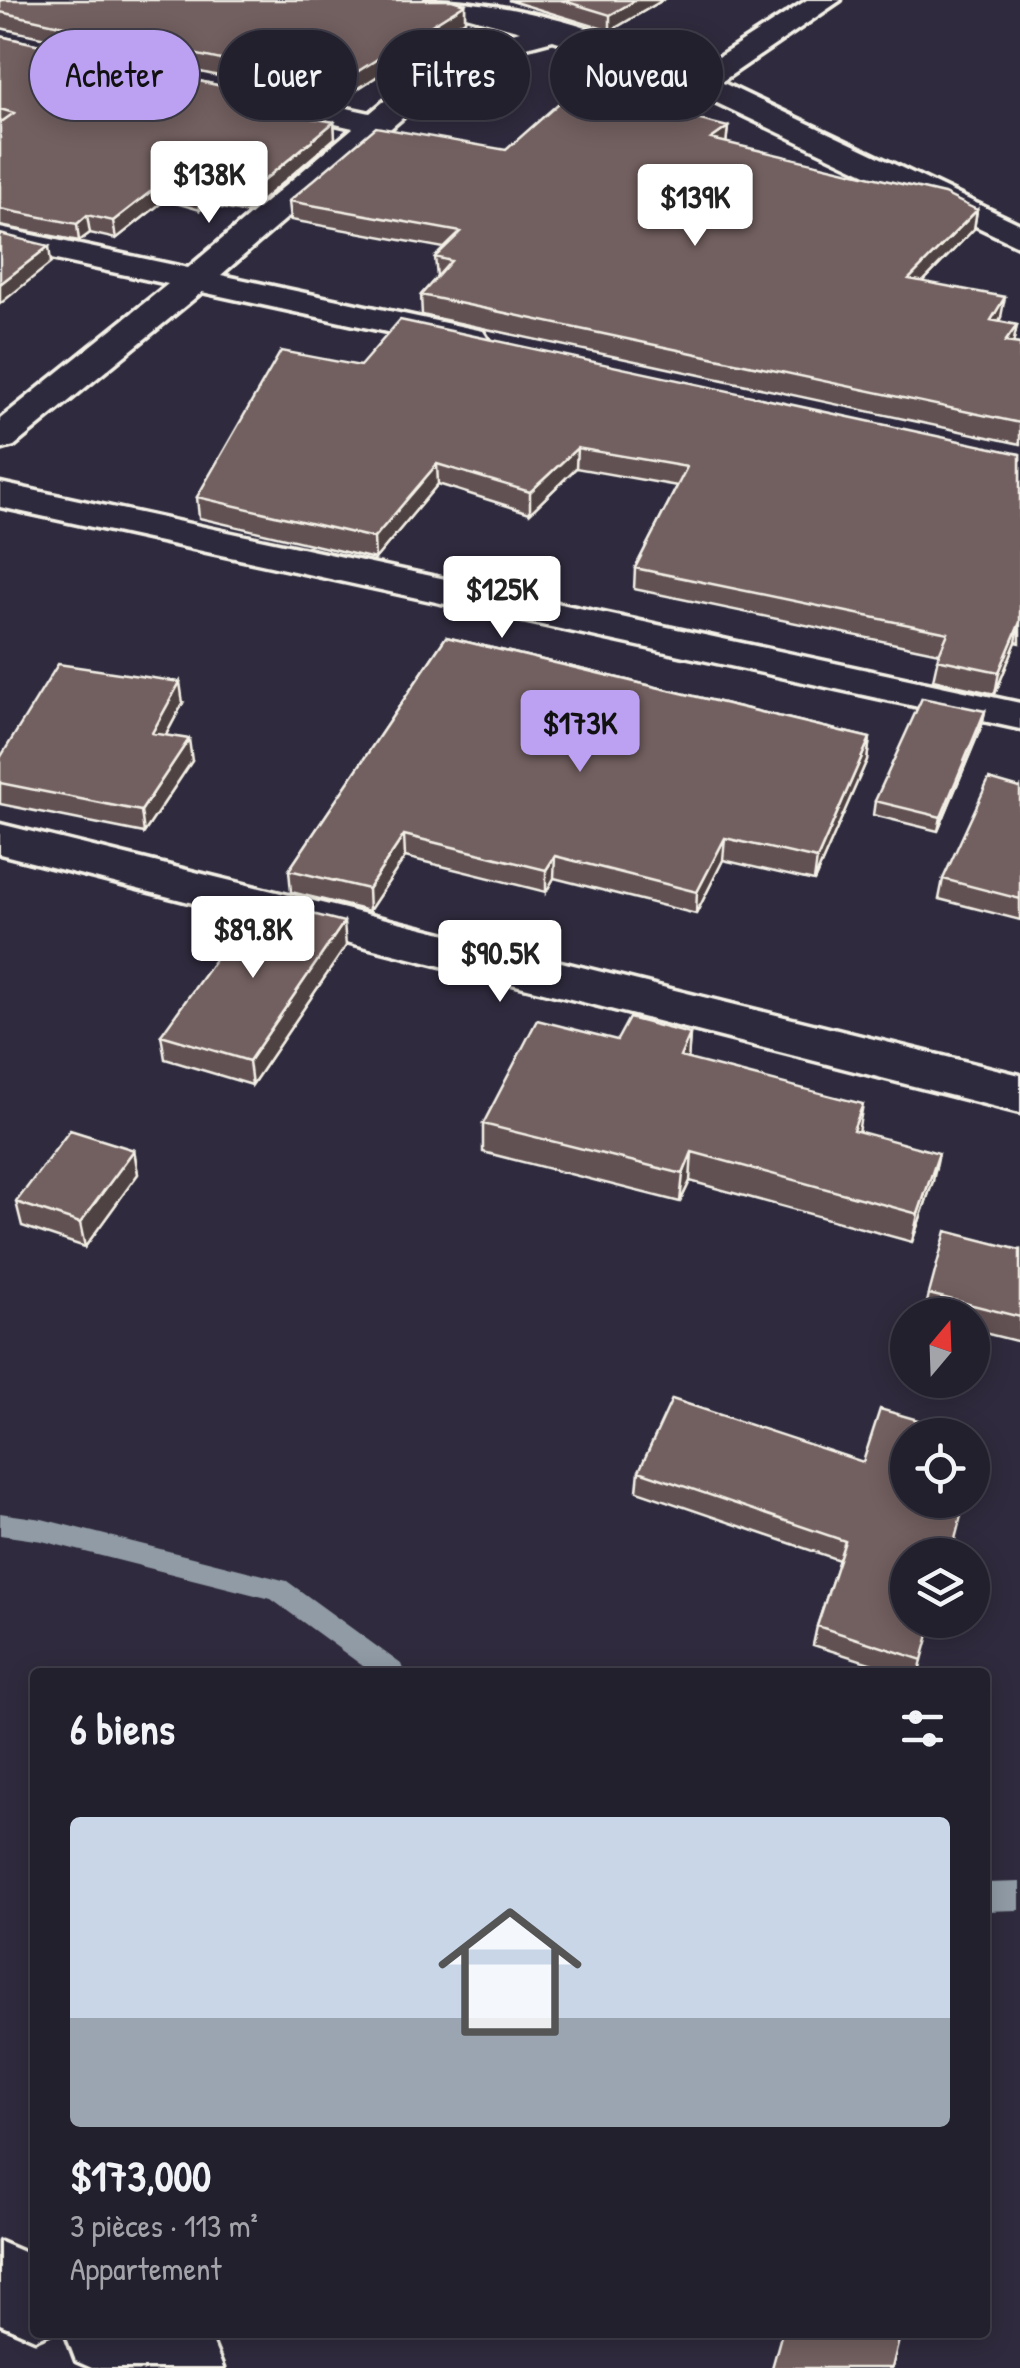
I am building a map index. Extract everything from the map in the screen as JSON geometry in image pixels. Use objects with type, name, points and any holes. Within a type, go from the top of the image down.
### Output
[{"type":"street","points":[[440,0],[549,32]]},
{"type":"street","points":[[723,68],[828,0]]},
{"type":"street","points":[[465,30],[472,9]]},
{"type":"street","points":[[530,37],[549,32]]},
{"type":"street","points":[[199,84],[376,124]]},
{"type":"street","points":[[723,95],[1020,237]]},
{"type":"street","points":[[0,438],[196,280],[381,120]]},
{"type":"street","points":[[0,238],[498,346]]},
{"type":"street","points":[[0,495],[1020,716]]},
{"type":"street","points":[[0,839],[1020,1094]]},
{"type":"street","points":[[0,2282],[30,2297]]},
{"type":"street","points":[[118,2338],[182,2368]]},
{"type":"building","points":[[0,0],[452,0],[465,4],[424,30],[377,30],[377,59],[357,72],[357,30],[219,30],[219,60],[199,55],[199,30],[83,30],[0,12]]},
{"type":"building","points":[[561,0],[636,0],[610,15]]},
{"type":"building","points":[[0,36],[30,43],[30,120],[199,120],[199,81],[219,86],[219,120],[334,122],[246,195],[205,188],[198,192],[163,182],[113,221],[87,215],[77,224],[0,209],[0,123],[14,113],[0,109]]},
{"type":"building","points":[[550,111],[550,120],[701,120],[728,127],[711,139],[944,194],[977,210],[909,279],[1005,297],[991,320],[1017,325],[1005,342],[1020,344],[1020,423],[421,295],[451,261],[435,257],[461,232],[289,201],[376,127],[506,150]]},
{"type":"building","points":[[0,234],[49,246],[0,284]]},
{"type":"building","points":[[400,320],[1020,454],[1020,622],[999,672],[937,659],[948,633],[635,568],[687,467],[577,448],[530,492],[437,464],[374,538],[197,497],[281,351],[360,366]]},
{"type":"building","points":[[446,637],[870,738],[817,859],[725,838],[697,892],[555,856],[546,870],[404,835],[368,889],[289,870]]},
{"type":"building","points":[[58,664],[180,682],[152,733],[189,739],[141,811],[0,783],[0,758]]},
{"type":"building","points":[[922,698],[985,711],[941,817],[875,801]]},
{"type":"building","points":[[989,779],[1020,788],[1020,899],[943,879]]},
{"type":"building","points":[[265,902],[344,922],[249,1061],[161,1035],[250,911],[258,913]]},
{"type":"building","points":[[629,1018],[690,1034],[680,1057],[863,1104],[853,1130],[939,1153],[918,1214],[692,1152],[683,1174],[483,1124],[537,1020],[617,1040]]},
{"type":"building","points":[[70,1130],[134,1150],[80,1223],[16,1202]]},
{"type":"building","points":[[946,1231],[1020,1250],[1020,1317],[990,1309],[990,1298],[929,1294]]},
{"type":"building","points":[[672,1399],[863,1462],[880,1409],[911,1418],[890,1418],[890,1518],[960,1518],[955,1538],[890,1538],[890,1638],[928,1638],[922,1660],[817,1626],[845,1541],[639,1471]]},
{"type":"building","points":[[780,2338],[900,2338],[892,2368],[772,2368]]},
{"type":"waterway","points":[[0,1524],[42,1530],[278,1589],[386,1668]]},
{"type":"waterway","points":[[990,1897],[1020,1896]]}]
